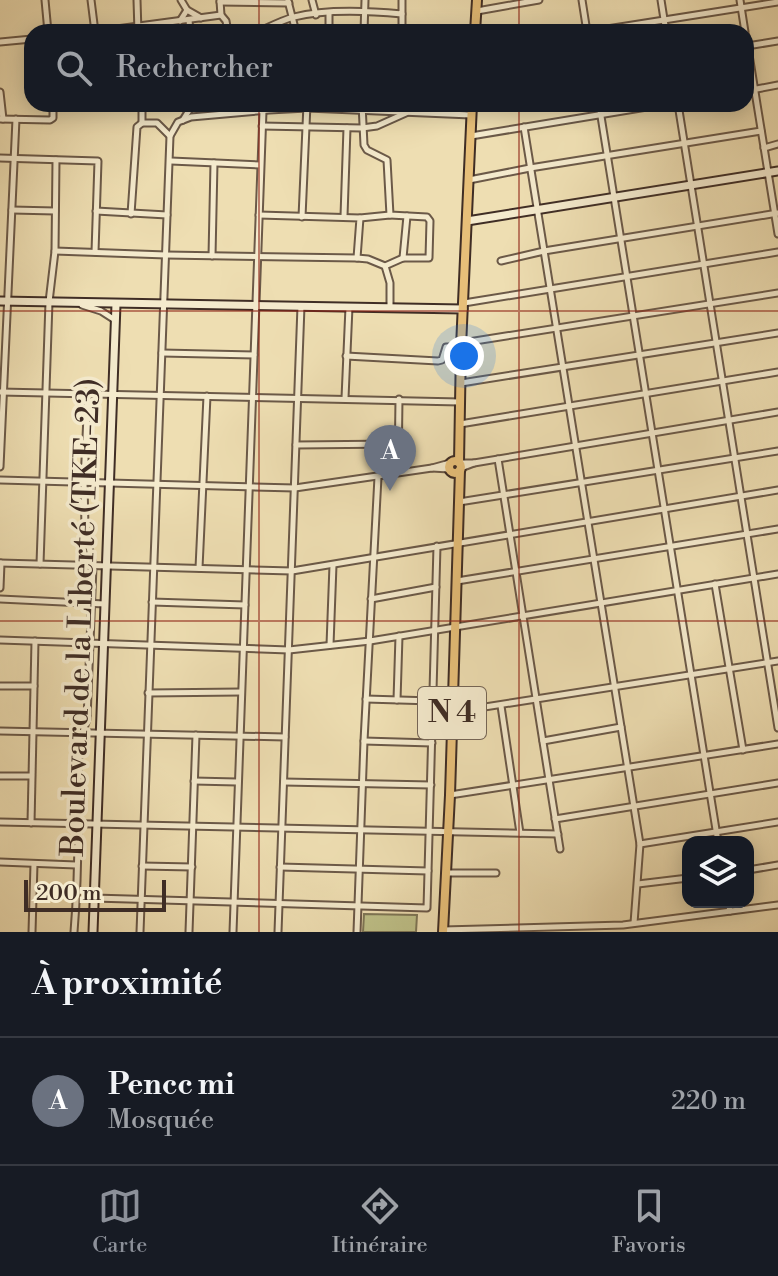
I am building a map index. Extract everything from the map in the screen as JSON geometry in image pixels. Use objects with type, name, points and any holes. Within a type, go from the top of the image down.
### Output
[{"type":"main road","points":[[475,24],[477,0]]},
{"type":"main road","name":"N 4","points":[[443,931],[456,581],[456,466],[471,112]]},
{"type":"street","points":[[45,0],[47,24]]},
{"type":"street","points":[[91,0],[93,24]]},
{"type":"street","points":[[137,0],[138,24]]},
{"type":"street","points":[[181,0],[187,10],[201,18]]},
{"type":"street","points":[[312,0],[316,15]]},
{"type":"street","points":[[364,24],[365,0]]},
{"type":"street","points":[[402,0],[402,24]]},
{"type":"street","points":[[476,11],[539,0]]},
{"type":"street","points":[[582,0],[586,24]]},
{"type":"street","points":[[661,0],[665,24]]},
{"type":"street","points":[[227,24],[221,15],[220,1],[289,2],[294,24]]},
{"type":"street","points":[[638,24],[741,4],[778,2]]},
{"type":"street","points":[[741,4],[744,24]]},
{"type":"street","points":[[180,21],[187,10]]},
{"type":"street","points":[[277,24],[293,17],[364,10],[402,14]]},
{"type":"street","points":[[329,14],[329,24]]},
{"type":"street","points":[[164,24],[221,15]]},
{"type":"street","points":[[189,20],[189,24]]},
{"type":"street","points":[[0,42],[24,40]]},
{"type":"street","points":[[754,45],[778,41]]},
{"type":"street","points":[[754,84],[778,234]]},
{"type":"street","points":[[755,89],[778,85]]},
{"type":"street","points":[[0,92],[2,119],[50,120],[53,112]]},
{"type":"street","points":[[142,112],[142,123]]},
{"type":"street","points":[[182,121],[188,112]]},
{"type":"street","points":[[140,932],[170,136],[173,128],[191,117],[233,112]]},
{"type":"street","points":[[233,932],[260,165],[266,112]]},
{"type":"street","points":[[302,217],[307,112]]},
{"type":"street","points":[[362,112],[367,150],[387,160],[390,215]]},
{"type":"street","points":[[262,126],[362,128],[377,126],[409,112],[471,115]]},
{"type":"street","points":[[600,112],[717,836]]},
{"type":"street","points":[[471,136],[618,112]]},
{"type":"street","points":[[679,112],[778,728]]},
{"type":"street","points":[[0,467],[2,392],[10,302],[16,119]]},
{"type":"street","points":[[131,214],[137,127],[142,123],[157,123],[170,136]]},
{"type":"street","points":[[524,127],[640,844],[634,923]]},
{"type":"street","points":[[344,216],[347,128]]},
{"type":"street","points":[[468,181],[761,131]]},
{"type":"street","points":[[764,148],[778,144]]},
{"type":"street","points":[[0,158],[98,161],[95,252]]},
{"type":"street","points":[[40,564],[49,302],[55,251],[56,160]]},
{"type":"street","points":[[171,161],[260,165]]},
{"type":"street","points":[[212,256],[214,163]]},
{"type":"street","points":[[467,221],[778,171]]},
{"type":"street","points":[[12,210],[55,211]]},
{"type":"street","points":[[96,211],[167,215]]},
{"type":"street","points":[[501,261],[544,251],[776,214]]},
{"type":"street","points":[[55,251],[357,258],[385,266],[403,258],[430,256],[430,218],[259,215]]},
{"type":"street","points":[[403,258],[407,216]]},
{"type":"street","points":[[357,258],[360,218]]},
{"type":"street","points":[[0,250],[10,250]]},
{"type":"street","points":[[0,301],[390,308],[463,306],[778,252]]},
{"type":"street","points":[[385,266],[390,283],[390,308]]},
{"type":"street","points":[[346,356],[438,361],[442,360],[446,347],[778,293]]},
{"type":"street","points":[[73,303],[101,311],[115,320]]},
{"type":"street","name":"Boulevard de la Liberté (TKE-23)","points":[[93,932],[116,304]]},
{"type":"street","points":[[278,932],[301,305]]},
{"type":"street","points":[[345,398],[349,307]]},
{"type":"street","points":[[460,383],[778,333]]},
{"type":"street","points":[[162,353],[254,355]]},
{"type":"street","points":[[459,424],[778,372]]},
{"type":"street","points":[[2,392],[460,402]]},
{"type":"street","points":[[74,932],[78,763],[87,719],[93,566],[86,537],[84,482],[88,393]]},
{"type":"street","points":[[199,568],[207,396]]},
{"type":"street","points":[[398,472],[399,399]]},
{"type":"street","points":[[0,480],[295,488],[456,466],[778,412]]},
{"type":"street","points":[[296,445],[397,444]]},
{"type":"street","points":[[458,498],[503,495],[778,451]]},
{"type":"street","points":[[498,459],[560,849]]},
{"type":"street","points":[[357,932],[378,477]]},
{"type":"street","points":[[0,588],[0,563],[292,571],[778,490]]},
{"type":"street","points":[[456,581],[778,529]]},
{"type":"street","points":[[94,898],[427,908],[437,546]]},
{"type":"street","points":[[330,645],[333,565]]},
{"type":"street","points":[[0,640],[289,650],[370,641],[778,574]]},
{"type":"street","points":[[715,584],[743,750]]},
{"type":"street","points":[[371,599],[436,587]]},
{"type":"street","points":[[0,599],[106,605]]},
{"type":"street","points":[[152,602],[245,605]]},
{"type":"street","points":[[397,700],[399,636]]},
{"type":"street","points":[[31,823],[35,641]]},
{"type":"street","points":[[452,712],[778,661]]},
{"type":"street","points":[[0,686],[34,686]]},
{"type":"street","points":[[148,693],[241,692]]},
{"type":"street","points":[[366,699],[433,701]]},
{"type":"street","points":[[501,706],[520,833]]},
{"type":"street","points":[[543,741],[621,727]]},
{"type":"street","points":[[0,731],[285,737]]},
{"type":"street","points":[[189,932],[196,735]]},
{"type":"street","points":[[364,741],[432,743]]},
{"type":"street","points":[[450,795],[778,744]]},
{"type":"street","points":[[0,776],[31,776]]},
{"type":"street","points":[[194,781],[237,782]]},
{"type":"street","points":[[284,782],[431,785]]},
{"type":"street","points":[[555,819],[778,783]]},
{"type":"street","points":[[0,822],[558,834]]},
{"type":"street","points":[[640,844],[778,822]]},
{"type":"street","points":[[0,862],[76,865]]},
{"type":"street","points":[[32,932],[34,864]]},
{"type":"street","points":[[754,869],[778,865]]},
{"type":"street","points":[[142,866],[192,867]]},
{"type":"street","points":[[280,867],[428,871]]},
{"type":"street","points":[[447,873],[496,873]]},
{"type":"street","points":[[638,884],[682,879]]},
{"type":"street","points":[[443,931],[634,923],[778,905]]},
{"type":"green space","points":[[364,914],[417,915],[416,932],[363,932]]},
{"type":"place","name":"Pencc mi","points":[[390,491]]}]
